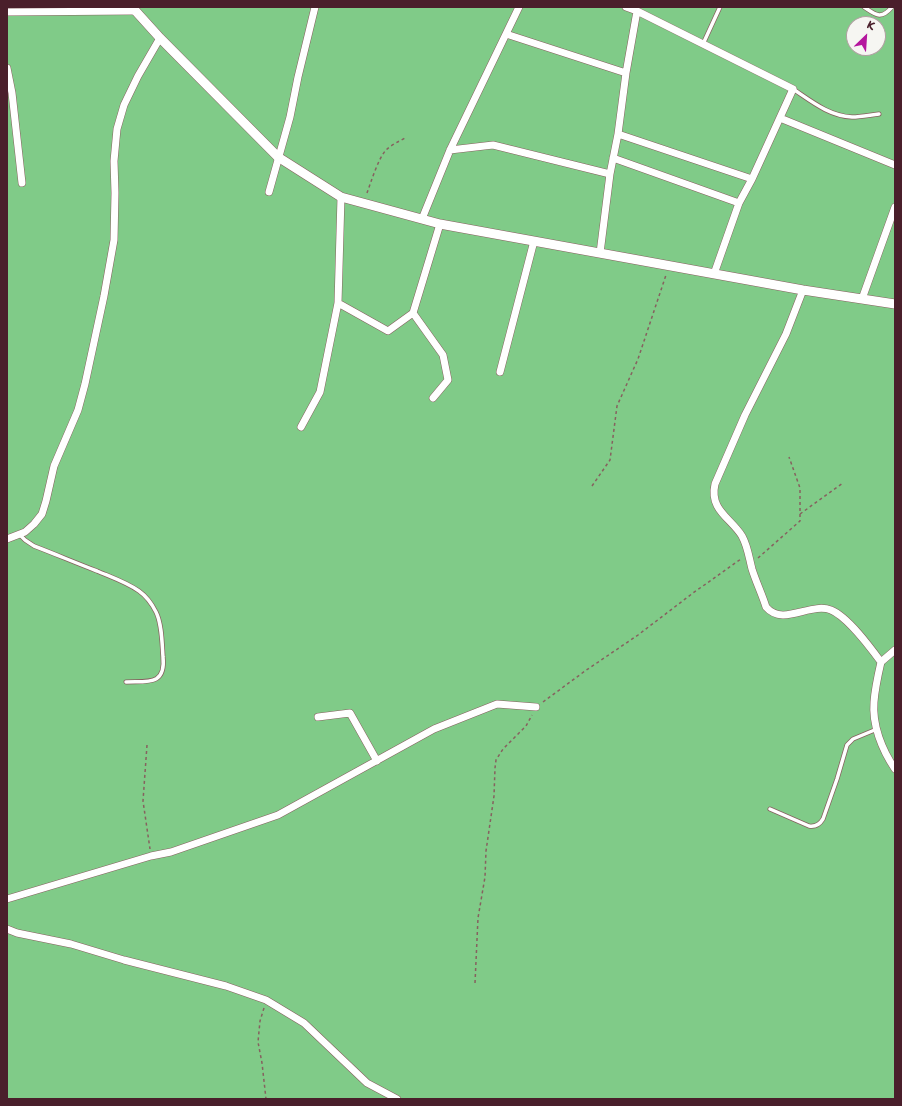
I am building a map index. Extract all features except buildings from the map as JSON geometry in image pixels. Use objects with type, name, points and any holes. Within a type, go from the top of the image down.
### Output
[{"type":"street","points":[[269,192],[290,118],[298,77],[315,7]]},
{"type":"street","points":[[422,219],[450,150],[518,7]]},
{"type":"street","points":[[626,7],[637,11],[793,89],[752,179],[739,203],[714,274]]},
{"type":"street","points":[[7,12],[134,9],[160,38],[278,157],[341,196],[440,224],[803,290],[895,304]]},
{"type":"street","points":[[600,253],[610,174],[618,134],[626,73],[637,11]]},
{"type":"street","points":[[506,34],[626,73]]},
{"type":"street","points":[[7,539],[30,528],[42,514],[54,466],[74,422],[82,397],[104,296],[114,240],[114,150],[117,129],[124,105],[148,56],[160,38]]},
{"type":"street","points":[[7,68],[12,93],[22,183]]},
{"type":"street","points":[[780,118],[895,165]]},
{"type":"street","points":[[618,134],[752,179]]},
{"type":"street","points":[[450,150],[493,145],[610,174]]},
{"type":"street","points":[[613,158],[739,203]]},
{"type":"street","points":[[301,427],[320,392],[338,303],[341,196]]},
{"type":"street","points":[[862,299],[895,207]]},
{"type":"street","points":[[338,303],[388,331],[413,313],[440,224]]},
{"type":"street","points":[[500,372],[534,241]]},
{"type":"street","points":[[803,290],[786,334],[745,415],[715,484],[713,491],[714,498],[723,514],[742,536],[766,607],[777,615],[785,615],[822,608],[831,610],[839,614],[861,636],[881,662]]},
{"type":"street","points":[[413,313],[443,355],[448,380],[433,398]]},
{"type":"street","points":[[895,650],[881,662],[874,702],[874,715],[877,729],[884,749],[895,769]]},
{"type":"street","points":[[7,899],[152,856],[171,852],[278,815],[434,729],[497,704],[536,707]]},
{"type":"street","points":[[318,717],[350,712],[377,761]]},
{"type":"street","points":[[7,929],[17,933],[71,944],[124,960],[226,986],[266,1000],[304,1023],[367,1083],[398,1099]]},
{"type":"lane","points":[[703,44],[720,7]]},
{"type":"lane","points":[[864,7],[875,15],[887,13],[892,7]]},
{"type":"lane","points":[[793,89],[820,106],[837,114],[852,117],[879,114]]},
{"type":"lane","points":[[19,534],[34,546],[113,577],[133,587],[152,605],[158,618],[164,664],[162,672],[160,676],[153,680],[126,682]]},
{"type":"lane","points":[[770,810],[809,826],[815,826],[820,823],[823,819],[838,780],[847,745],[853,739],[877,729]]},
{"type":"path","points":[[363,203],[382,156],[391,146],[405,138]]},
{"type":"path","points":[[592,486],[610,460],[617,406],[638,359],[670,266]]},
{"type":"path","points":[[751,564],[800,521],[800,488],[790,457]]},
{"type":"path","points":[[800,514],[843,483]]},
{"type":"path","points":[[475,983],[478,918],[485,877],[486,851],[494,796],[494,768],[496,760],[503,749],[526,726],[536,707],[584,671],[638,635],[749,554]]},
{"type":"path","points":[[147,745],[143,801],[152,856]]},
{"type":"path","points":[[266,1000],[260,1021],[258,1042],[266,1099]]},
{"type":"green space","points":[[7,7],[895,7],[895,1099],[7,1099]]}]
